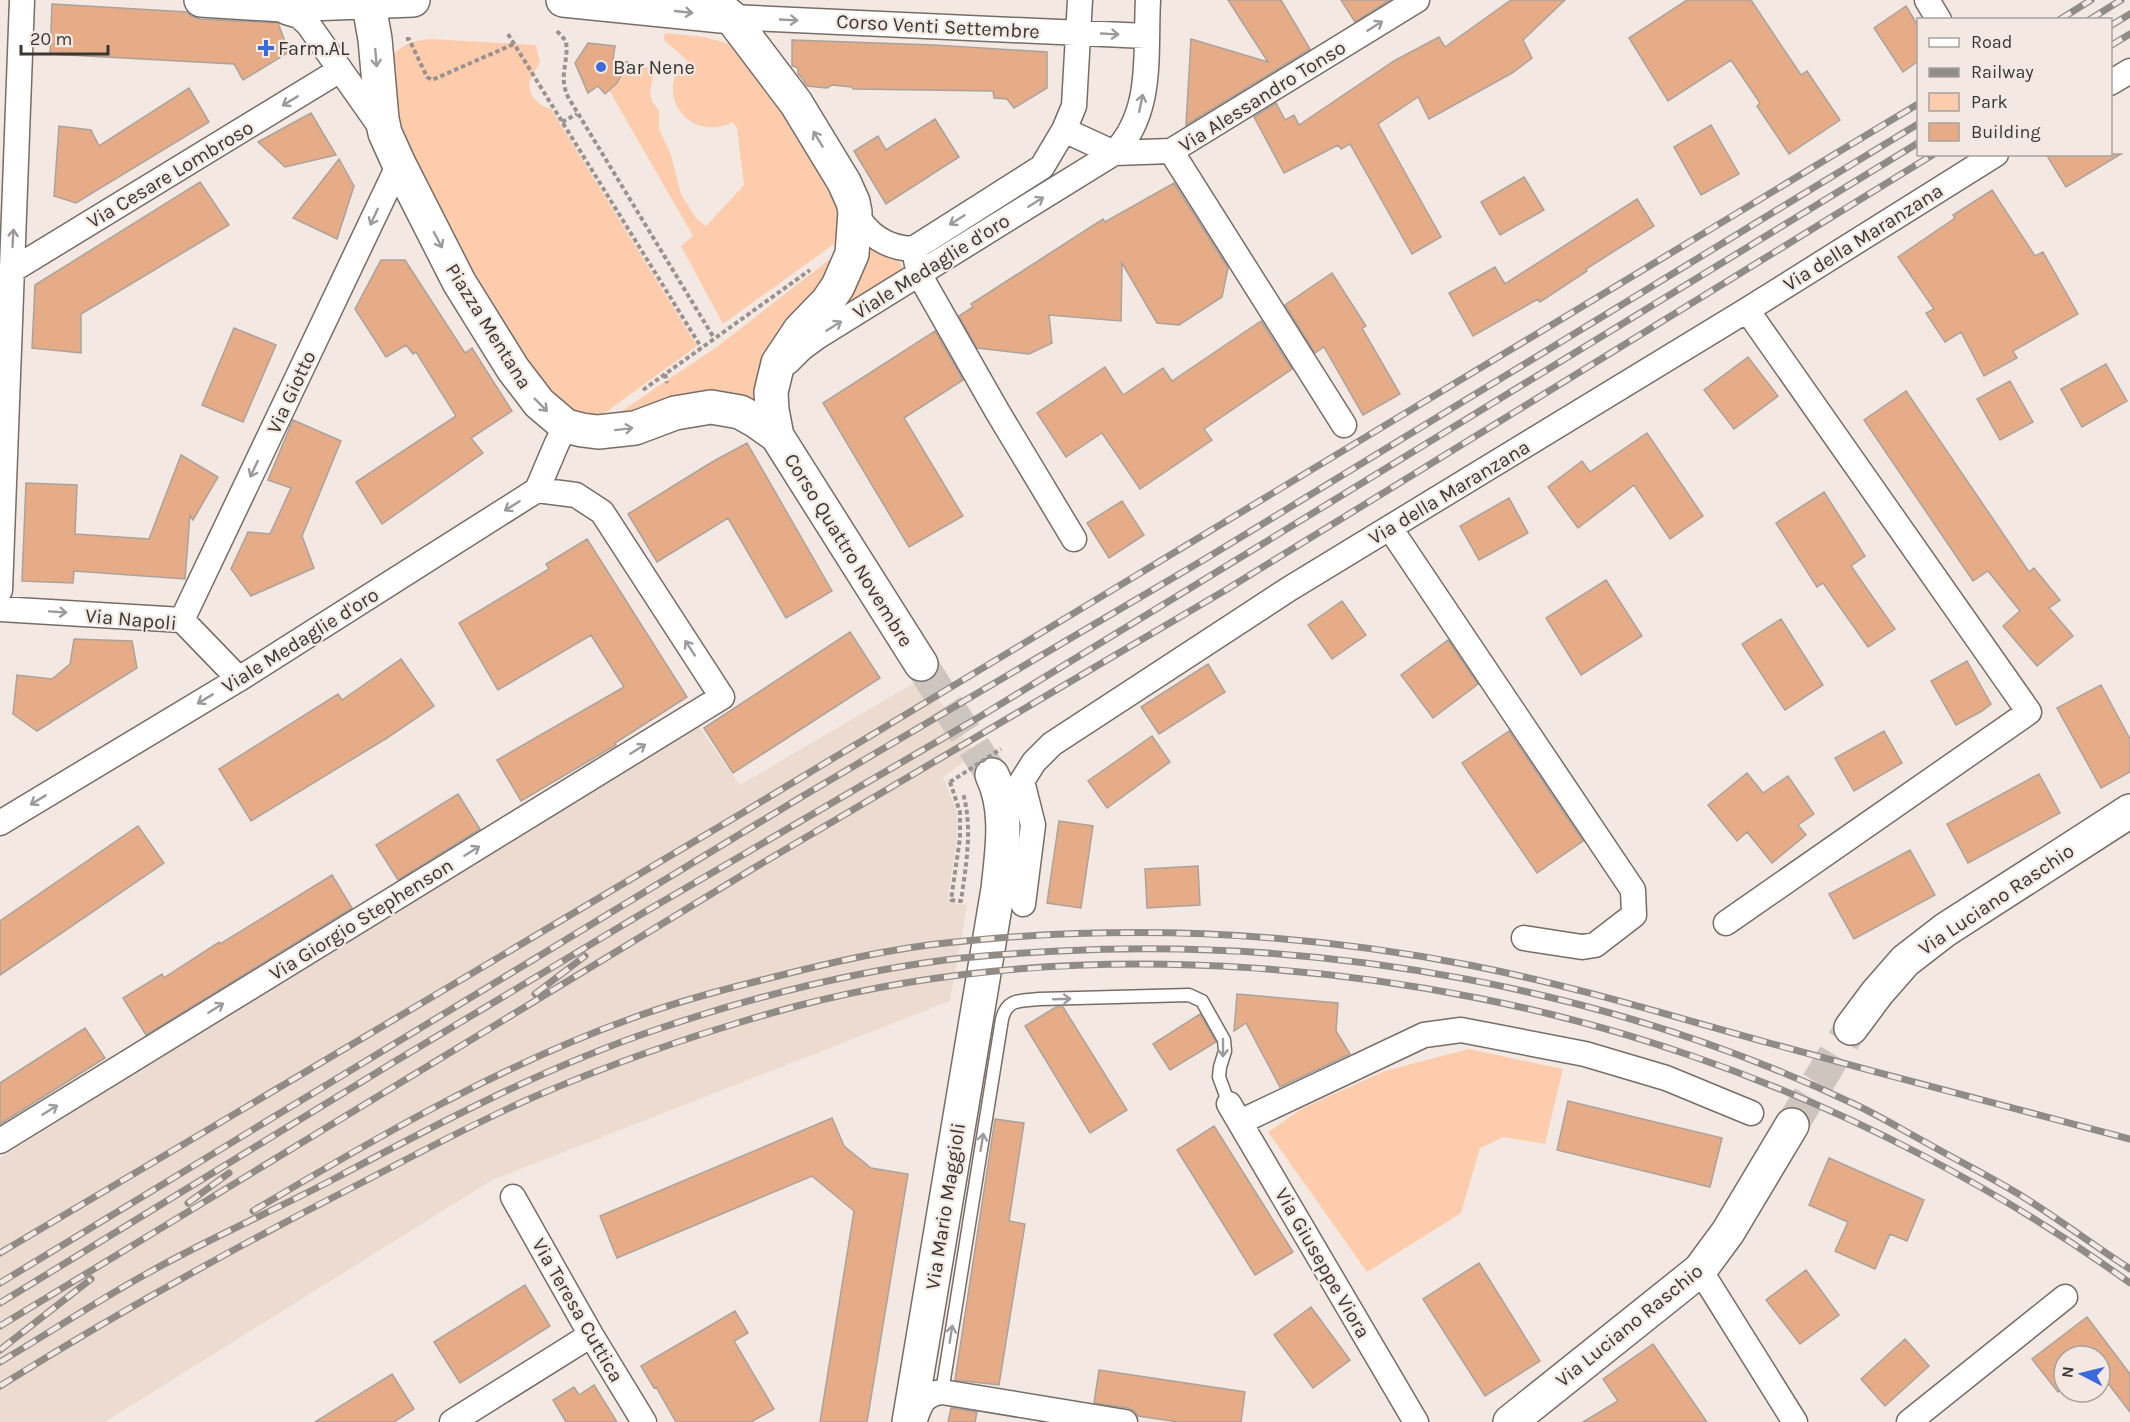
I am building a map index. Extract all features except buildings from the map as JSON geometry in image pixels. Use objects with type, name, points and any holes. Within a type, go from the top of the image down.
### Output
[{"type":"street","points":[[0,590],[4,271],[22,0]]},
{"type":"street","points":[[201,0],[283,5],[413,0]]},
{"type":"street","name":"Viale Medaglie d'oro","points":[[855,212],[865,229],[878,238],[895,246],[913,249],[1042,167],[1064,130],[1074,106],[1080,0]]},
{"type":"street","points":[[1113,153],[1129,135],[1139,113],[1145,85],[1148,0]]},
{"type":"street","name":"Via Alessandro Tonso","points":[[1064,130],[1113,153],[1171,151],[1417,0]]},
{"type":"street","points":[[1928,0],[1938,18]]},
{"type":"street","name":"Piazza Mentana","points":[[368,1],[385,133]]},
{"type":"street","name":"Piazza Mentana","points":[[283,5],[285,12],[305,21],[385,133],[459,282],[513,369],[538,403],[566,426],[598,432],[635,428],[675,413],[711,407],[740,412],[777,436]]},
{"type":"street","points":[[557,13],[721,9],[796,103],[854,202],[854,238],[847,270],[828,301],[801,330],[778,363],[771,399],[777,436]]},
{"type":"street","name":"Corso Venti Settembre","points":[[721,9],[1146,36]]},
{"type":"street","name":"Via Cesare Lombroso","points":[[4,271],[340,70]]},
{"type":"street","points":[[2112,82],[2130,71]]},
{"type":"street","points":[[1171,151],[1344,425]]},
{"type":"street","name":"Viale Medaglie d'oro","points":[[771,399],[772,389],[779,373],[802,348],[1113,153]]},
{"type":"street","name":"Via della Maranzana","points":[[1023,904],[1034,825],[1022,781],[1034,762],[1052,744],[1289,590],[1747,310],[1993,156]]},
{"type":"street","name":"Via Giotto","points":[[182,620],[399,164]]},
{"type":"street","points":[[913,249],[919,274],[997,411],[1074,539]]},
{"type":"street","points":[[1726,923],[2029,712],[1747,310]]},
{"type":"street","points":[[537,490],[566,426]]},
{"type":"street","name":"Corso Quattro Novembre","points":[[777,436],[921,664]]},
{"type":"street","name":"Viale Medaglie d'oro","points":[[0,823],[239,679],[537,490]]},
{"type":"street","name":"Via Giorgio Stephenson","points":[[0,1141],[722,697],[602,512],[576,495],[537,490]]},
{"type":"street","points":[[1390,528],[1633,890],[1634,915],[1595,945],[1582,947],[1524,938]]},
{"type":"street","name":"Via Napoli","points":[[0,609],[182,620],[239,679]]},
{"type":"street","name":"Via Mario Maggioli","points":[[909,1422],[1003,848],[1002,811],[996,762]]},
{"type":"street","name":"Via Luciano Raschio","points":[[1851,1028],[1876,993],[1905,961],[1945,930],[2130,811]]},
{"type":"street","points":[[1235,1113],[1424,1035],[1461,1030],[1585,1054],[1666,1078],[1750,1113]]},
{"type":"street","name":"Via Giuseppe Viora","points":[[1235,1113],[1416,1422]]},
{"type":"street","name":"Via Luciano Raschio","points":[[1509,1422],[1700,1270],[1728,1232],[1792,1125]]},
{"type":"street","name":"Via Teresa Cuttica","points":[[513,1197],[591,1335],[644,1422]]},
{"type":"street","points":[[1700,1270],[1796,1422]]},
{"type":"street","points":[[1909,1422],[2065,1297]]},
{"type":"street","points":[[452,1422],[591,1335]]},
{"type":"street","points":[[914,1422],[926,1397],[942,1392],[1125,1422]]},
{"type":"lane","points":[[942,1392],[1002,1019],[1007,1007],[1017,1001],[1040,999],[1189,995],[1197,997],[1204,1004],[1225,1043],[1219,1077],[1235,1113]]},
{"type":"path","points":[[557,13],[566,41],[567,51],[563,71],[566,93],[714,338]]},
{"type":"path","points":[[508,34],[701,347]]},
{"type":"path","points":[[401,39],[410,39],[427,77],[432,80],[514,44]]},
{"type":"path","points":[[562,122],[577,113]]},
{"type":"path","points":[[665,374],[817,265]]},
{"type":"path","points":[[962,787],[968,811],[969,839],[961,901],[951,900],[960,838],[960,812],[950,782],[996,762]]},
{"type":"shaded area","points":[[924,677],[975,754],[943,777],[957,812],[957,838],[947,902],[967,905],[950,1001],[492,1180],[105,1422],[0,1422],[0,1158],[697,724],[740,785]]},
{"type":"green space","points":[[667,33],[704,37],[738,46],[822,165],[848,234],[723,324],[681,246],[693,236],[609,90],[621,77],[626,62],[657,70],[650,91],[652,101],[659,111],[659,129],[671,155],[681,194],[696,218],[706,226],[744,185],[737,128],[733,122],[716,127],[701,126],[688,120],[679,109],[674,97],[673,84],[678,71],[688,61],[664,40],[664,35]]},
{"type":"green space","points":[[430,39],[536,45],[540,62],[530,81],[529,86],[533,96],[536,101],[551,109],[697,346],[588,425],[553,410],[389,131],[392,55],[410,43]]},
{"type":"green space","points":[[852,242],[758,420],[595,429],[718,346]]},
{"type":"green space","points":[[864,244],[898,258],[904,271],[847,310],[844,305]]},
{"type":"green space","points":[[1469,1049],[1563,1069],[1545,1144],[1503,1137],[1480,1148],[1461,1213],[1367,1272],[1268,1132],[1303,1108],[1385,1071]]},
{"type":"tunnel","points":[[921,664],[992,775]]},
{"type":"tunnel","points":[[1792,1125],[1851,1028]]},
{"type":"railway","points":[[2062,18],[2091,0]]},
{"type":"railway","points":[[2092,18],[2121,0]]},
{"type":"railway","points":[[2112,25],[2130,14]]},
{"type":"railway","points":[[2112,45],[2130,34]]},
{"type":"railway","points":[[0,1253],[744,812],[1917,105]]},
{"type":"railway","points":[[0,1283],[803,796],[1205,559],[1917,125]]},
{"type":"railway","points":[[0,1303],[643,913],[981,716],[1917,144]]},
{"type":"railway","points":[[0,1326],[754,868],[1224,591],[1931,156]]},
{"type":"railway","points":[[253,1211],[390,1131],[484,1082],[581,1038],[662,1008],[745,984],[882,952],[955,942],[1085,933],[1215,934],[1280,939],[1410,954],[1474,966],[1585,992],[2130,1139]]},
{"type":"railway","points":[[0,1362],[110,1295],[193,1249],[491,1098],[613,1045],[726,1007],[835,979],[945,960],[1060,951],[1161,949],[1263,953],[1365,963],[1466,979],[1567,1001],[1665,1030],[1761,1064],[1872,1113],[2013,1191],[2130,1269]]},
{"type":"railway","points":[[535,994],[585,956]]},
{"type":"railway","points":[[0,1386],[133,1306],[269,1231],[470,1127],[568,1083],[665,1046],[797,1006],[905,983],[1017,969],[1132,964],[1248,968],[1363,979],[1476,998],[1586,1024],[1692,1056],[1806,1100],[1863,1126],[1919,1154],[2028,1215],[2130,1283]]},
{"type":"railway","points":[[188,1203],[229,1173]]},
{"type":"railway","points":[[0,1350],[91,1279]]},
{"type":"place","name":"Farm.AL","points":[[266,48]]},
{"type":"place","name":"Bar Nene","points":[[601,67]]}]
